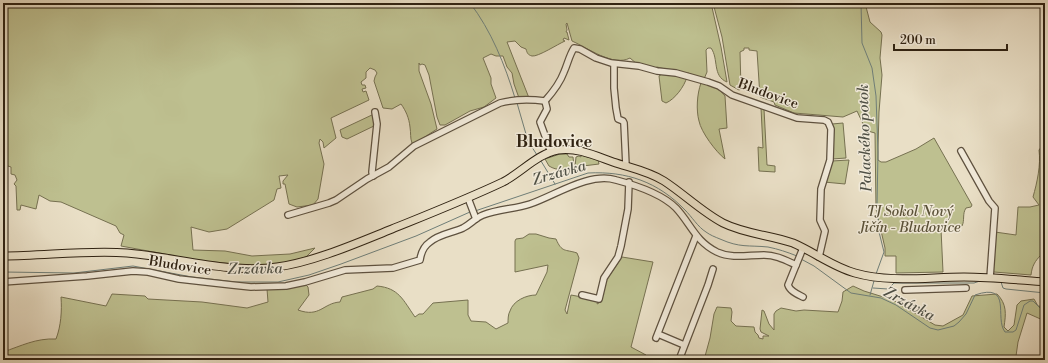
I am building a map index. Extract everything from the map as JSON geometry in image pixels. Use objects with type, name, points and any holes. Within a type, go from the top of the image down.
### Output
[{"type":"main road","points":[[3,256],[90,252],[120,253],[223,267],[279,267],[317,257],[468,198],[510,178],[538,158],[550,152],[576,150],[660,178],[711,216],[727,224],[782,240],[802,251],[820,257],[849,271],[875,277],[922,283],[990,278],[1045,282]]},
{"type":"street","name":"Bludovice","points":[[550,152],[540,122],[547,109],[545,101],[556,89],[564,72],[569,56],[574,48],[580,48],[596,58],[614,64],[639,66],[657,72],[676,73],[708,82],[719,86],[732,95],[798,118],[824,120],[828,122],[831,128],[830,160],[820,191],[820,218],[825,232],[820,257]]},
{"type":"street","points":[[614,64],[615,105],[618,119],[624,123],[626,166]]},
{"type":"street","points":[[288,215],[329,203],[390,167],[414,146],[500,103],[531,99],[545,101]]},
{"type":"street","points":[[373,176],[372,172],[378,124],[375,112]]},
{"type":"street","points":[[961,151],[989,202],[995,207],[990,278]]},
{"type":"street","name":"Bludovice","points":[[3,282],[133,271],[148,272],[179,280],[251,287],[286,286],[345,270],[393,268],[420,260],[424,248],[430,241],[444,234],[463,228],[472,223],[475,217],[530,204],[566,189],[600,178],[615,179],[629,183],[655,194],[674,207],[696,236],[709,247],[718,252],[727,255],[744,257],[764,255],[772,256],[796,263]]},
{"type":"street","points":[[582,295],[599,298],[604,278],[618,256],[628,209],[629,183]]},
{"type":"street","points":[[468,198],[475,217]]},
{"type":"street","points":[[684,345],[657,336],[696,236]]},
{"type":"street","points":[[802,251],[788,286],[795,293],[803,297]]},
{"type":"street","points":[[679,360],[713,269]]},
{"type":"street","points":[[905,290],[922,283],[966,288]]},
{"type":"green space","points":[[3,3],[711,3],[727,82],[719,76],[717,72],[715,57],[711,48],[706,50],[707,72],[704,79],[688,73],[686,74],[637,64],[630,58],[616,60],[601,56],[572,41],[567,23],[566,32],[569,40],[564,38],[563,40],[565,41],[535,56],[527,53],[526,49],[521,47],[515,41],[507,42],[529,98],[519,98],[512,73],[507,67],[503,56],[491,54],[483,58],[491,78],[491,84],[496,98],[484,107],[470,111],[445,125],[440,125],[437,117],[429,75],[425,65],[420,65],[419,63],[419,71],[431,104],[437,129],[414,144],[411,141],[409,121],[404,109],[401,104],[392,109],[383,108],[374,81],[377,73],[375,70],[370,68],[366,72],[366,78],[361,82],[362,85],[365,85],[366,88],[362,89],[363,92],[366,91],[369,100],[331,118],[336,138],[324,148],[323,142],[320,139],[319,143],[324,164],[318,199],[313,205],[297,207],[289,204],[285,184],[283,184],[283,181],[288,175],[279,176],[281,188],[277,189],[274,200],[227,229],[209,232],[191,227],[193,250],[225,251],[252,256],[290,254],[315,248],[306,257],[285,263],[260,266],[202,261],[121,246],[124,235],[120,233],[116,226],[61,202],[50,201],[39,195],[36,209],[21,205],[20,210],[17,210],[16,186],[14,184],[17,180],[15,175],[11,174],[11,167],[5,165],[3,168]]},
{"type":"green space","name":"TJ Sokol Nový Jičín - Bludovice","points":[[713,3],[865,3],[870,22],[881,32],[882,35],[880,58],[882,75],[879,112],[878,160],[881,162],[886,162],[916,149],[934,138],[972,205],[965,210],[962,226],[941,229],[943,272],[896,273],[896,256],[885,256],[885,248],[876,209],[875,133],[864,130],[864,126],[857,111],[843,117],[794,113],[775,105],[774,102],[760,97],[757,51],[749,50],[749,48],[744,48],[744,50],[740,52],[741,89],[739,90],[730,85],[722,37]]},
{"type":"green space","points":[[662,74],[687,77],[679,92],[673,99],[666,103],[662,101],[659,76]]},
{"type":"green space","points":[[701,83],[714,87],[725,96],[727,128],[719,129],[725,159],[709,142],[700,126],[697,102]]},
{"type":"green space","points":[[761,108],[764,109],[767,165],[775,166],[775,172],[759,171],[758,147],[763,148]]},
{"type":"green space","points":[[374,114],[376,125],[347,139],[342,137],[340,130]]},
{"type":"green space","points":[[843,123],[846,158],[832,159],[832,124]]},
{"type":"green space","points":[[1045,142],[1045,255],[1041,255],[1035,262],[1031,275],[994,272],[995,232],[1016,235],[1018,207],[1039,205],[1033,197],[1039,168],[1039,150]]},
{"type":"green space","points":[[560,154],[567,154],[569,157],[573,157],[574,167],[561,170],[549,166],[545,159]]},
{"type":"green space","points":[[581,155],[598,160],[599,164],[575,167],[576,157],[581,157]]},
{"type":"green space","points":[[849,160],[845,184],[824,182],[832,161]]},
{"type":"green space","points":[[529,234],[536,234],[556,239],[562,249],[577,253],[579,258],[565,310],[567,314],[571,295],[598,300],[597,304],[599,303],[605,282],[622,257],[653,262],[631,347],[652,360],[3,360],[3,352],[35,341],[56,339],[61,318],[61,297],[106,306],[112,294],[145,296],[148,299],[202,302],[247,308],[268,302],[267,289],[306,285],[308,287],[309,295],[298,310],[311,312],[340,302],[342,297],[373,289],[377,286],[391,289],[396,292],[404,300],[415,317],[419,314],[423,314],[433,303],[468,300],[468,315],[471,321],[486,322],[496,329],[508,323],[509,312],[514,304],[524,297],[536,295],[547,272],[548,265],[515,272],[515,241],[516,239],[523,238]]},
{"type":"green space","points":[[853,286],[893,300],[935,325],[943,326],[963,315],[972,296],[997,294],[1004,305],[1004,327],[1008,331],[1014,325],[1017,305],[1021,301],[1034,299],[1038,306],[1045,307],[1045,321],[1027,313],[1018,342],[1016,356],[1025,356],[1034,360],[704,360],[714,314],[717,307],[731,308],[731,321],[736,326],[754,327],[759,338],[763,339],[763,336],[769,336],[761,332],[760,329],[762,310],[764,311],[769,324],[774,330],[774,314],[781,308],[796,311],[838,312],[842,301],[843,292]]},
{"type":"waterway","points":[[470,3],[478,13],[497,48],[515,98]]},
{"type":"waterway","name":"Palackého potok","points":[[861,3],[862,43],[872,68],[876,96],[878,152],[877,206],[879,232],[884,252],[876,274]]},
{"type":"waterway","points":[[517,103],[528,141],[537,155]]},
{"type":"waterway","points":[[541,161],[555,184]]},
{"type":"waterway","name":"Zrzávka","points":[[475,211],[588,173],[616,174],[641,180],[664,192],[675,200],[703,230],[714,237],[733,244],[768,247],[797,256]]},
{"type":"waterway","name":"Zrzávka","points":[[3,272],[74,273],[133,266],[192,277],[235,282],[278,282],[309,275],[341,264],[416,236],[470,212]]},
{"type":"waterway","name":"Zrzávka","points":[[801,259],[814,266],[851,293],[881,298],[896,305],[930,328],[938,330],[954,326],[966,314],[975,295],[987,292],[994,293],[998,297],[1002,326],[1005,332],[1013,332],[1016,330],[1024,305],[1030,301],[1033,301],[1045,313]]},
{"type":"waterway","name":"Palackého potok","points":[[870,295],[874,281]]},
{"type":"waterway","points":[[873,288],[888,289],[894,283],[974,283],[980,281],[1001,282],[1003,288],[1006,289],[1045,293]]},
{"type":"district","name":"Bludovice","points":[[554,142]]}]
